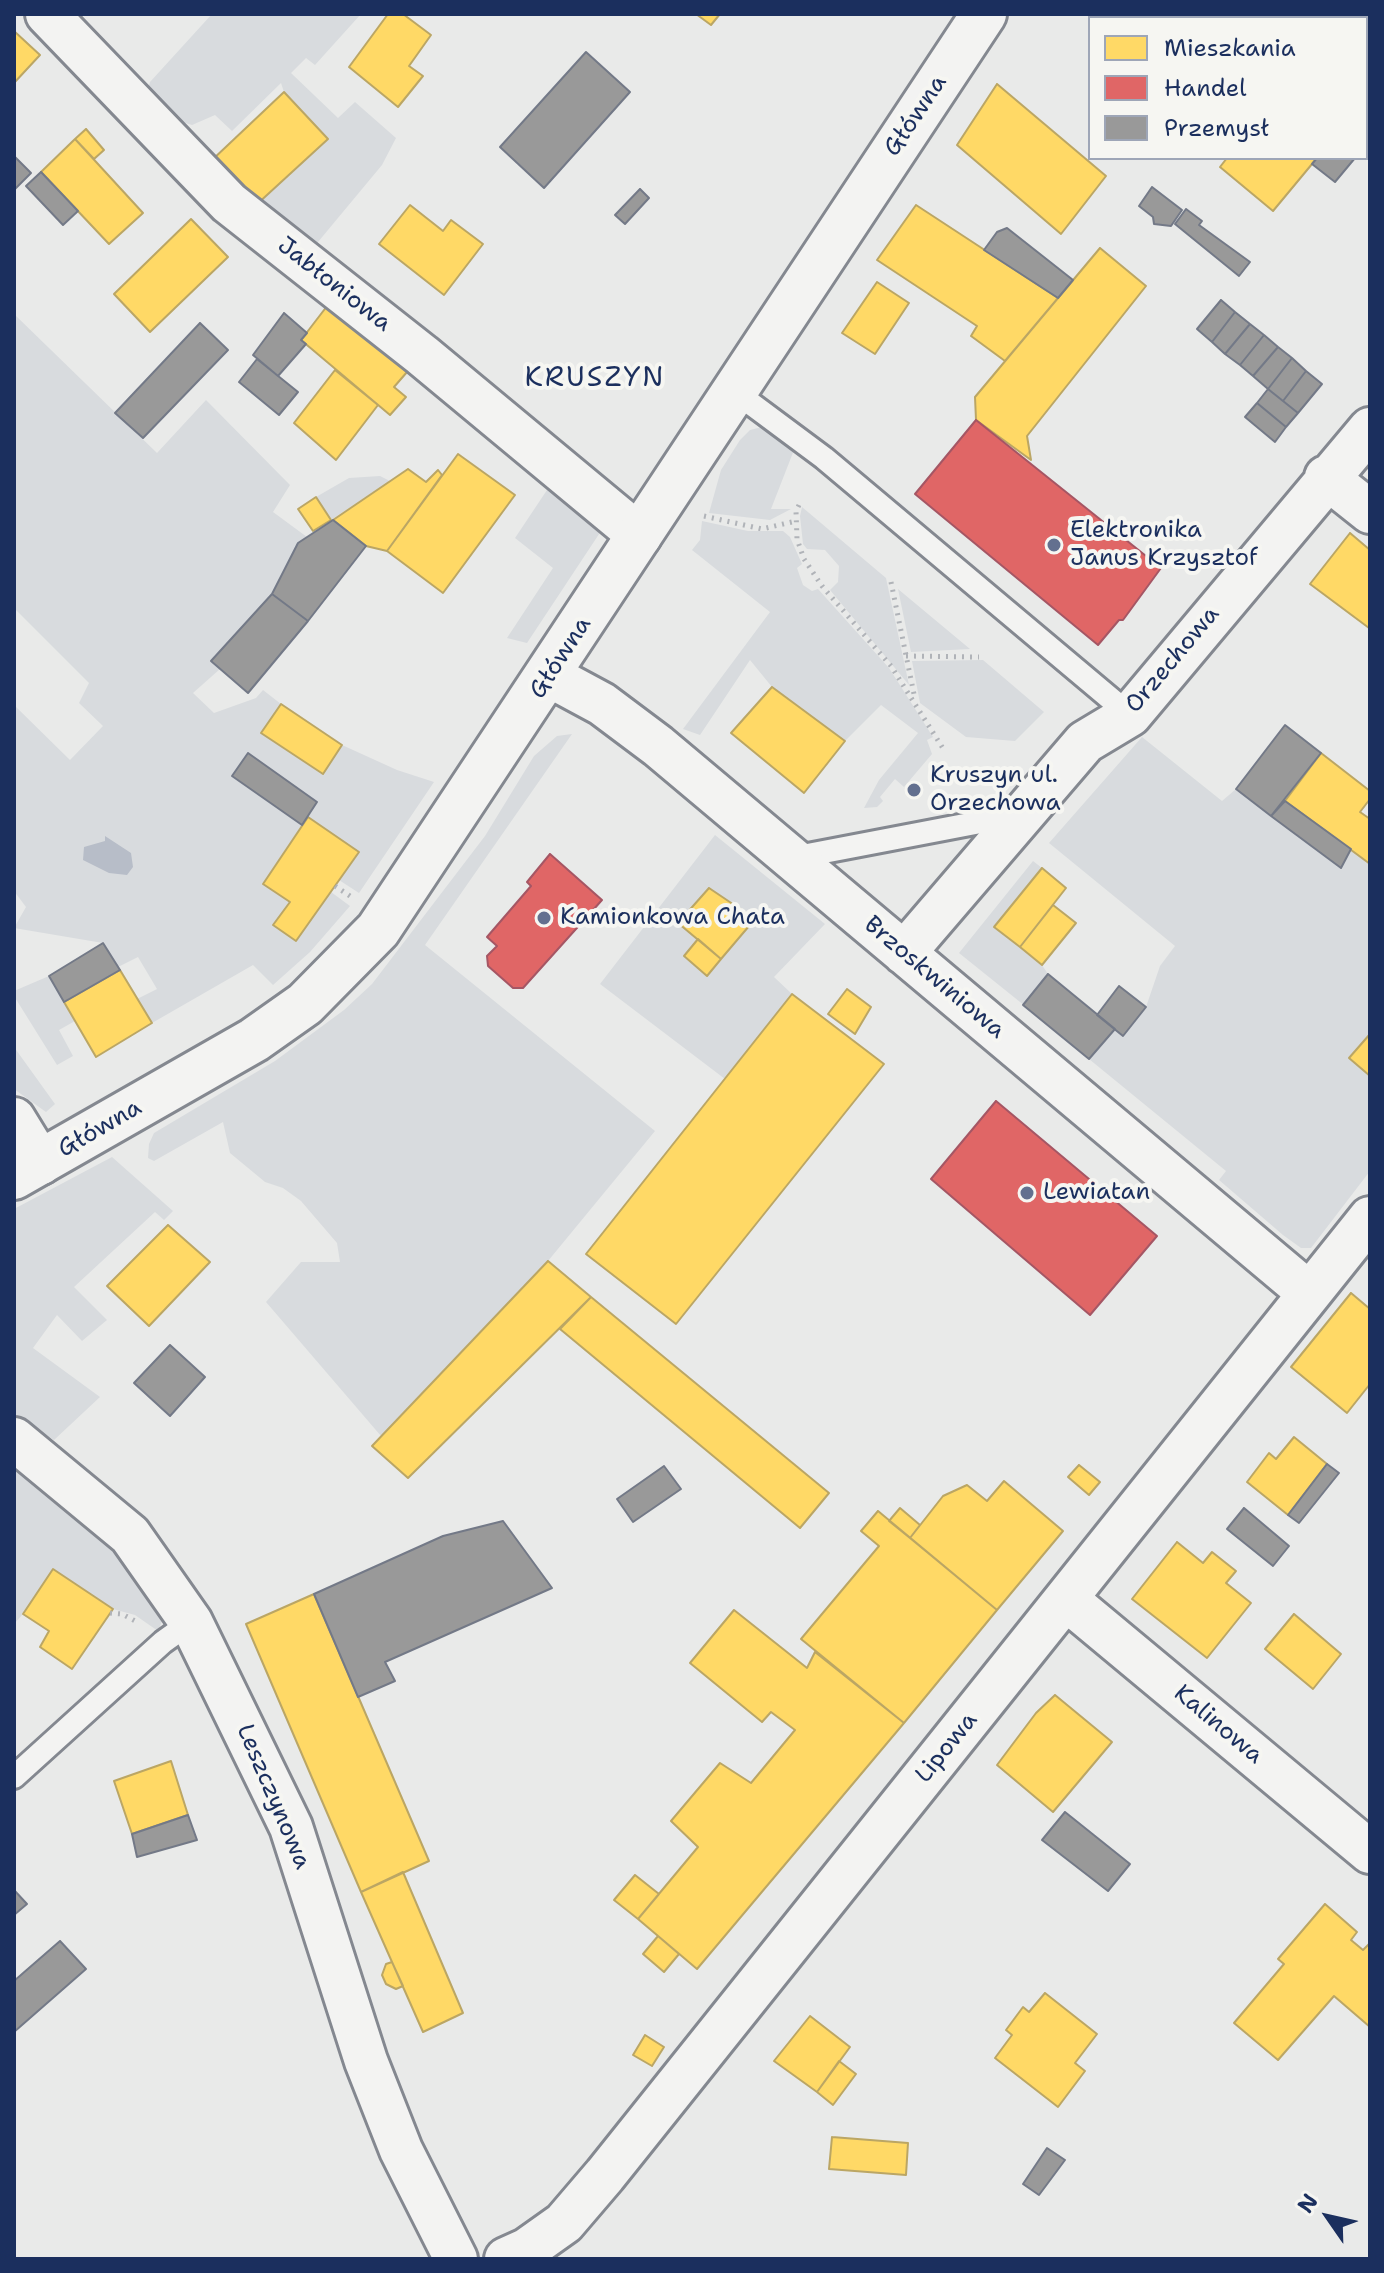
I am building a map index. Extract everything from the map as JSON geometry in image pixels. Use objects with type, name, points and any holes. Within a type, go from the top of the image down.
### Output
[{"type":"main road","name":"Główna","points":[[28,1170],[254,1040],[314,996],[349,962],[400,902],[984,14]]},
{"type":"street","name":"Jabłoniowa","points":[[47,14],[229,203],[422,355],[640,536]]},
{"type":"street","name":"Orzechowa","points":[[904,953],[1085,742],[1130,715],[1326,477],[1370,429]]},
{"type":"street","points":[[1326,477],[1370,512]]},
{"type":"street","name":"Brzoskwiniowa","points":[[550,676],[571,685],[647,737],[1309,1293]]},
{"type":"street","points":[[14,1119],[32,1142],[28,1170]]},
{"type":"street","name":"Lipowa","points":[[506,2259],[526,2250],[564,2223],[605,2175],[1370,1218]]},
{"type":"street","name":"Leszczynowa","points":[[14,1439],[130,1535],[191,1622],[291,1827],[366,2061],[401,2150],[456,2259]]},
{"type":"street","name":"Kalinowa","points":[[1066,1599],[1370,1852]]},
{"type":"lane","points":[[734,391],[824,458],[1130,715]]},
{"type":"lane","points":[[792,858],[1022,814]]},
{"type":"lane","points":[[14,1777],[163,1642],[191,1622]]},
{"type":"path","points":[[799,505],[797,539],[810,568],[891,666],[944,750]]},
{"type":"path","points":[[701,515],[762,529],[796,521]]},
{"type":"path","points":[[891,582],[917,705]]},
{"type":"path","points":[[906,656],[979,657]]},
{"type":"path","points":[[335,886],[351,897]]},
{"type":"shaded area","points":[[212,14],[361,14],[315,65],[306,58],[291,73],[338,118],[355,102],[396,138],[382,165],[313,248],[255,206],[284,92],[281,83],[232,131],[215,115],[192,125],[176,120],[147,92],[150,82]]},
{"type":"shaded area","points":[[14,314],[157,453],[206,400],[290,485],[273,512],[307,537],[298,543],[272,594],[212,661],[220,669],[193,693],[214,713],[256,698],[263,690],[281,704],[262,733],[322,774],[342,745],[397,770],[434,782],[359,893],[339,880],[358,852],[308,817],[316,802],[233,776],[302,825],[263,883],[290,902],[274,925],[296,941],[331,892],[350,906],[310,952],[273,985],[253,965],[152,1023],[137,999],[157,989],[138,957],[118,967],[103,943],[14,928],[26,907],[14,891],[14,705],[70,760],[103,726],[79,703],[89,683],[14,608]]},
{"type":"shaded area","points":[[762,427],[787,441],[794,450],[771,509],[791,509],[770,520],[709,513],[721,470],[740,440],[750,430]]},
{"type":"shaded area","points":[[380,476],[390,481],[331,520],[316,497],[349,478]]},
{"type":"shaded area","points":[[551,484],[605,525],[527,643],[507,638],[553,568],[515,538]]},
{"type":"shaded area","points":[[802,507],[886,578],[909,685],[830,590],[838,582],[839,566],[825,550],[807,549],[803,544]]},
{"type":"shaded area","points":[[702,521],[748,531],[783,531],[790,537],[802,564],[797,568],[803,585],[812,591],[818,589],[889,668],[933,737],[927,740],[932,754],[904,787],[895,779],[880,797],[883,801],[877,807],[864,808],[879,780],[918,733],[881,705],[845,741],[772,687],[750,660],[700,735],[683,729],[770,612],[692,550],[700,540]]},
{"type":"shaded area","points":[[898,589],[970,649],[911,652]]},
{"type":"shaded area","points":[[983,660],[1044,712],[1015,741],[966,737],[920,703],[912,661]]},
{"type":"shaded area","points":[[572,734],[425,945],[655,1131],[548,1261],[381,1436],[266,1302],[301,1262],[340,1262],[337,1243],[301,1201],[283,1188],[265,1182],[230,1153],[223,1122],[154,1161],[148,1158],[149,1144],[154,1133],[275,1061],[344,1010],[372,984],[485,836],[534,756],[557,736]]},
{"type":"shaded area","points":[[1142,737],[1222,801],[1236,789],[1340,868],[1351,849],[1370,864],[1370,1035],[1349,1058],[1370,1076],[1370,1171],[1311,1248],[1301,1248],[1283,1235],[1219,1180],[1226,1171],[1089,1059],[1115,1029],[1123,1036],[1146,1007],[1160,966],[1175,946],[1049,843]]},
{"type":"shaded area","points":[[715,835],[825,924],[774,977],[792,994],[725,1079],[600,984]],"holes":[[[709,888],[729,904],[733,901],[754,919],[707,976],[684,957],[698,939],[679,923]]]},
{"type":"shaded area","points":[[105,836],[131,853],[133,867],[127,875],[109,873],[83,860],[84,847],[105,841]]},
{"type":"shaded area","points":[[1033,861],[1042,868],[995,927],[1042,965],[1048,974],[1025,1006],[959,953]]},
{"type":"shaded area","points":[[49,976],[75,1021],[59,1030],[73,1056],[57,1065],[14,996],[14,991]]},
{"type":"shaded area","points":[[14,1047],[55,1104],[46,1112],[14,1089]]},
{"type":"shaded area","points":[[112,1157],[173,1211],[164,1220],[155,1212],[74,1287],[107,1320],[82,1341],[57,1315],[33,1348],[100,1397],[54,1440],[14,1414],[14,1209]]},
{"type":"shaded area","points":[[14,1460],[107,1538],[165,1614],[158,1631],[135,1615],[113,1609],[23,1614],[14,1624]]},
{"type":"building: Mieszkania","points":[[388,14],[403,14],[431,35],[409,66],[423,76],[398,107],[349,67]]},
{"type":"building: Mieszkania","points":[[696,14],[720,14],[711,25]]},
{"type":"building: Mieszkania","points":[[14,31],[40,55],[14,83]]},
{"type":"building: Mieszkania","points":[[997,84],[1106,176],[1061,234],[957,145]]},
{"type":"building: Mieszkania","points":[[284,92],[328,139],[255,206],[211,161]]},
{"type":"building: Mieszkania","points":[[86,129],[104,150],[94,159],[75,139]]},
{"type":"building: Mieszkania","points":[[75,139],[143,213],[109,244],[41,172]]},
{"type":"building: Mieszkania","points":[[1225,160],[1315,160],[1273,211],[1220,167]]},
{"type":"building: Mieszkania","points":[[410,205],[443,231],[451,220],[483,244],[444,295],[379,244]]},
{"type":"building: Mieszkania","points":[[916,205],[1058,298],[1005,361],[971,336],[977,326],[877,260]]},
{"type":"building: Mieszkania","points":[[191,219],[228,257],[150,332],[114,294]]},
{"type":"building: Mieszkania","points":[[1100,248],[1146,286],[1027,436],[1031,460],[976,420],[975,397]]},
{"type":"building: Mieszkania","points":[[877,282],[909,303],[875,354],[842,333]]},
{"type":"building: Mieszkania","points":[[334,297],[414,364],[394,387],[406,397],[390,415],[301,340]]},
{"type":"building: Mieszkania","points":[[335,370],[378,405],[336,460],[294,423]]},
{"type":"building: Mieszkania","points":[[458,454],[515,495],[443,593],[387,551]]},
{"type":"building: Mieszkania","points":[[408,469],[426,482],[438,470],[442,475],[387,551],[366,546],[333,520]]},
{"type":"building: Mieszkania","points":[[316,497],[331,520],[313,531],[298,509]]},
{"type":"building: Mieszkania","points":[[1350,533],[1370,550],[1369,628],[1310,584]]},
{"type":"building: Mieszkania","points":[[772,687],[845,741],[804,793],[731,733]]},
{"type":"building: Mieszkania","points":[[281,704],[342,745],[323,774],[261,733]]},
{"type":"building: Mieszkania","points":[[1321,753],[1370,791],[1370,799],[1360,812],[1370,819],[1370,864],[1285,801]]},
{"type":"building: Mieszkania","points":[[308,817],[359,852],[296,941],[273,925],[290,902],[263,884]]},
{"type":"building: Mieszkania","points":[[1042,868],[1066,888],[1020,947],[994,927]]},
{"type":"building: Mieszkania","points":[[709,888],[755,919],[721,959],[678,923]]},
{"type":"building: Mieszkania","points":[[1053,905],[1076,923],[1042,965],[1020,947]]},
{"type":"building: Mieszkania","points":[[698,939],[721,959],[707,976],[684,956]]},
{"type":"building: Mieszkania","points":[[120,970],[152,1023],[96,1057],[64,1002]]},
{"type":"building: Mieszkania","points":[[847,989],[871,1007],[855,1034],[828,1014]]},
{"type":"building: Mieszkania","points":[[792,994],[884,1064],[676,1324],[586,1254]]},
{"type":"building: Mieszkania","points":[[1370,1034],[1370,1076],[1349,1058]]},
{"type":"building: Mieszkania","points":[[168,1225],[210,1262],[149,1326],[107,1286]]},
{"type":"building: Mieszkania","points":[[548,1261],[591,1297],[408,1478],[372,1446]]},
{"type":"building: Mieszkania","points":[[1351,1293],[1370,1309],[1370,1384],[1347,1413],[1291,1367]]},
{"type":"building: Mieszkania","points":[[591,1297],[829,1493],[800,1528],[560,1329]]},
{"type":"building: Mieszkania","points":[[1294,1437],[1327,1464],[1288,1515],[1247,1482],[1269,1453],[1276,1459]]},
{"type":"building: Mieszkania","points":[[1079,1465],[1100,1482],[1089,1495],[1068,1477]]},
{"type":"building: Mieszkania","points":[[1004,1481],[1063,1531],[997,1610],[910,1538],[943,1496],[967,1485],[987,1501]]},
{"type":"building: Mieszkania","points":[[900,1508],[920,1525],[910,1538],[889,1521]]},
{"type":"building: Mieszkania","points":[[878,1511],[997,1610],[904,1723],[801,1639],[879,1546],[861,1531]]},
{"type":"building: Mieszkania","points":[[1177,1542],[1203,1563],[1212,1552],[1236,1571],[1226,1583],[1251,1603],[1207,1658],[1132,1599]]},
{"type":"building: Mieszkania","points":[[53,1569],[113,1609],[72,1669],[40,1647],[49,1631],[23,1614]]},
{"type":"building: Mieszkania","points":[[314,1594],[429,1861],[361,1892],[246,1624]]},
{"type":"building: Mieszkania","points":[[734,1610],[807,1668],[815,1652],[904,1723],[697,1969],[638,1919],[698,1847],[671,1821],[720,1763],[751,1783],[795,1730],[771,1712],[762,1722],[690,1663]]},
{"type":"building: Mieszkania","points":[[1294,1614],[1341,1654],[1313,1689],[1265,1649]]},
{"type":"building: Mieszkania","points":[[1055,1695],[1112,1742],[1053,1812],[997,1765],[1036,1713]]},
{"type":"building: Mieszkania","points":[[171,1761],[188,1815],[132,1834],[114,1781]]},
{"type":"building: Mieszkania","points":[[403,1872],[463,2013],[423,2032],[361,1892]]},
{"type":"building: Mieszkania","points":[[635,1875],[659,1894],[638,1919],[614,1900]]},
{"type":"building: Mieszkania","points":[[1325,1904],[1357,1932],[1351,1940],[1363,1950],[1370,1943],[1370,2027],[1334,1996],[1278,2060],[1234,2023],[1284,1964],[1278,1959]]},
{"type":"building: Mieszkania","points":[[658,1936],[679,1954],[664,1972],[643,1954]]},
{"type":"building: Mieszkania","points":[[392,1962],[403,1986],[396,1989],[386,1984],[382,1975],[386,1964]]},
{"type":"building: Mieszkania","points":[[1045,1993],[1097,2034],[1075,2063],[1085,2071],[1058,2107],[995,2058],[1012,2035],[1006,2030],[1023,2007],[1029,2012]]},
{"type":"building: Mieszkania","points":[[810,2016],[850,2047],[817,2092],[774,2061]]},
{"type":"building: Mieszkania","points":[[645,2035],[664,2047],[652,2066],[633,2055]]},
{"type":"building: Mieszkania","points":[[839,2061],[856,2074],[833,2105],[817,2092]]},
{"type":"building: Mieszkania","points":[[832,2137],[908,2143],[906,2175],[829,2169]]},
{"type":"building: Handel","points":[[976,420],[1161,568],[1123,620],[1119,620],[1098,645],[915,494]]},
{"type":"building: Handel","name":"Kamionkowa Chata","points":[[550,854],[602,900],[523,988],[513,988],[488,966],[487,956],[497,946],[487,937],[531,886],[527,882]]},
{"type":"building: Handel","name":"Lewiatan","points":[[996,1101],[1157,1236],[1090,1315],[931,1179]]},
{"type":"building: Przemysł","points":[[586,52],[630,92],[544,188],[500,147]]},
{"type":"building: Przemysł","points":[[1368,102],[1370,103],[1368,142]]},
{"type":"building: Przemysł","points":[[14,156],[31,173],[14,190]]},
{"type":"building: Przemysł","points":[[1315,160],[1353,160],[1335,182],[1312,164]]},
{"type":"building: Przemysł","points":[[41,172],[78,211],[63,225],[26,186]]},
{"type":"building: Przemysł","points":[[1152,187],[1182,210],[1171,226],[1154,224],[1153,217],[1139,206]]},
{"type":"building: Przemysł","points":[[640,189],[649,198],[625,224],[615,215]]},
{"type":"building: Przemysł","points":[[1186,209],[1202,221],[1199,225],[1250,262],[1239,276],[1175,224]]},
{"type":"building: Przemysł","points":[[1007,228],[1073,280],[1058,298],[984,250],[997,232]]},
{"type":"building: Przemysł","points":[[1221,300],[1235,312],[1212,342],[1197,329]]},
{"type":"building: Przemysł","points":[[1235,312],[1250,324],[1225,354],[1212,342]]},
{"type":"building: Przemysł","points":[[284,313],[307,333],[301,340],[306,344],[278,376],[253,355]]},
{"type":"building: Przemysł","points":[[200,323],[228,350],[143,438],[115,413]]},
{"type":"building: Przemysł","points":[[1250,324],[1264,335],[1240,365],[1225,354]]},
{"type":"building: Przemysł","points":[[1264,335],[1278,347],[1253,376],[1240,365]]},
{"type":"building: Przemysł","points":[[1278,347],[1292,358],[1268,389],[1253,376]]},
{"type":"building: Przemysł","points":[[1292,358],[1306,371],[1283,401],[1268,389]]},
{"type":"building: Przemysł","points":[[257,359],[298,392],[279,415],[239,382]]},
{"type":"building: Przemysł","points":[[1306,371],[1322,384],[1298,413],[1283,401]]},
{"type":"building: Przemysł","points":[[1268,389],[1298,413],[1286,427],[1257,403]]},
{"type":"building: Przemysł","points":[[1257,403],[1286,427],[1275,442],[1245,417]]},
{"type":"building: Przemysł","points":[[333,520],[366,546],[308,621],[272,594],[298,543]]},
{"type":"building: Przemysł","points":[[272,594],[308,621],[248,693],[211,661]]},
{"type":"building: Przemysł","points":[[1285,725],[1321,753],[1271,816],[1236,789]]},
{"type":"building: Przemysł","points":[[248,753],[317,802],[302,825],[232,776]]},
{"type":"building: Przemysł","points":[[1285,801],[1351,849],[1341,868],[1271,816]]},
{"type":"building: Przemysł","points":[[103,943],[120,970],[64,1002],[49,976]]},
{"type":"building: Przemysł","points":[[1048,974],[1115,1029],[1089,1059],[1023,1005]]},
{"type":"building: Przemysł","points":[[1119,986],[1146,1007],[1123,1036],[1097,1015]]},
{"type":"building: Przemysł","points":[[170,1345],[205,1377],[170,1416],[134,1383]]},
{"type":"building: Przemysł","points":[[1327,1464],[1339,1473],[1299,1523],[1288,1515]]},
{"type":"building: Przemysł","points":[[664,1466],[681,1489],[633,1522],[617,1499]]},
{"type":"building: Przemysł","points":[[1244,1508],[1289,1546],[1273,1566],[1227,1529]]},
{"type":"building: Przemysł","points":[[503,1521],[552,1588],[385,1662],[395,1681],[358,1697],[314,1594],[443,1536]]},
{"type":"building: Przemysł","points":[[1065,1812],[1130,1864],[1108,1891],[1042,1840]]},
{"type":"building: Przemysł","points":[[188,1815],[197,1840],[137,1857],[132,1834]]},
{"type":"building: Przemysł","points":[[14,1890],[27,1904],[14,1915]]},
{"type":"building: Przemysł","points":[[60,1941],[86,1969],[14,2032],[14,1981]]},
{"type":"building: Przemysł","points":[[1047,2148],[1065,2160],[1039,2195],[1023,2184]]},
{"type":"place","name":"Elektronika Janus Krzysztof","points":[[1054,545]]},
{"type":"place","name":"Kruszyn ul. Orzechowa","points":[[914,790]]},
{"type":"place","name":"Kamionkowa Chata","points":[[544,918]]},
{"type":"place","name":"Lewiatan","points":[[1027,1193]]},
{"type":"district","name":"KRUSZYN","points":[[595,379]]}]
